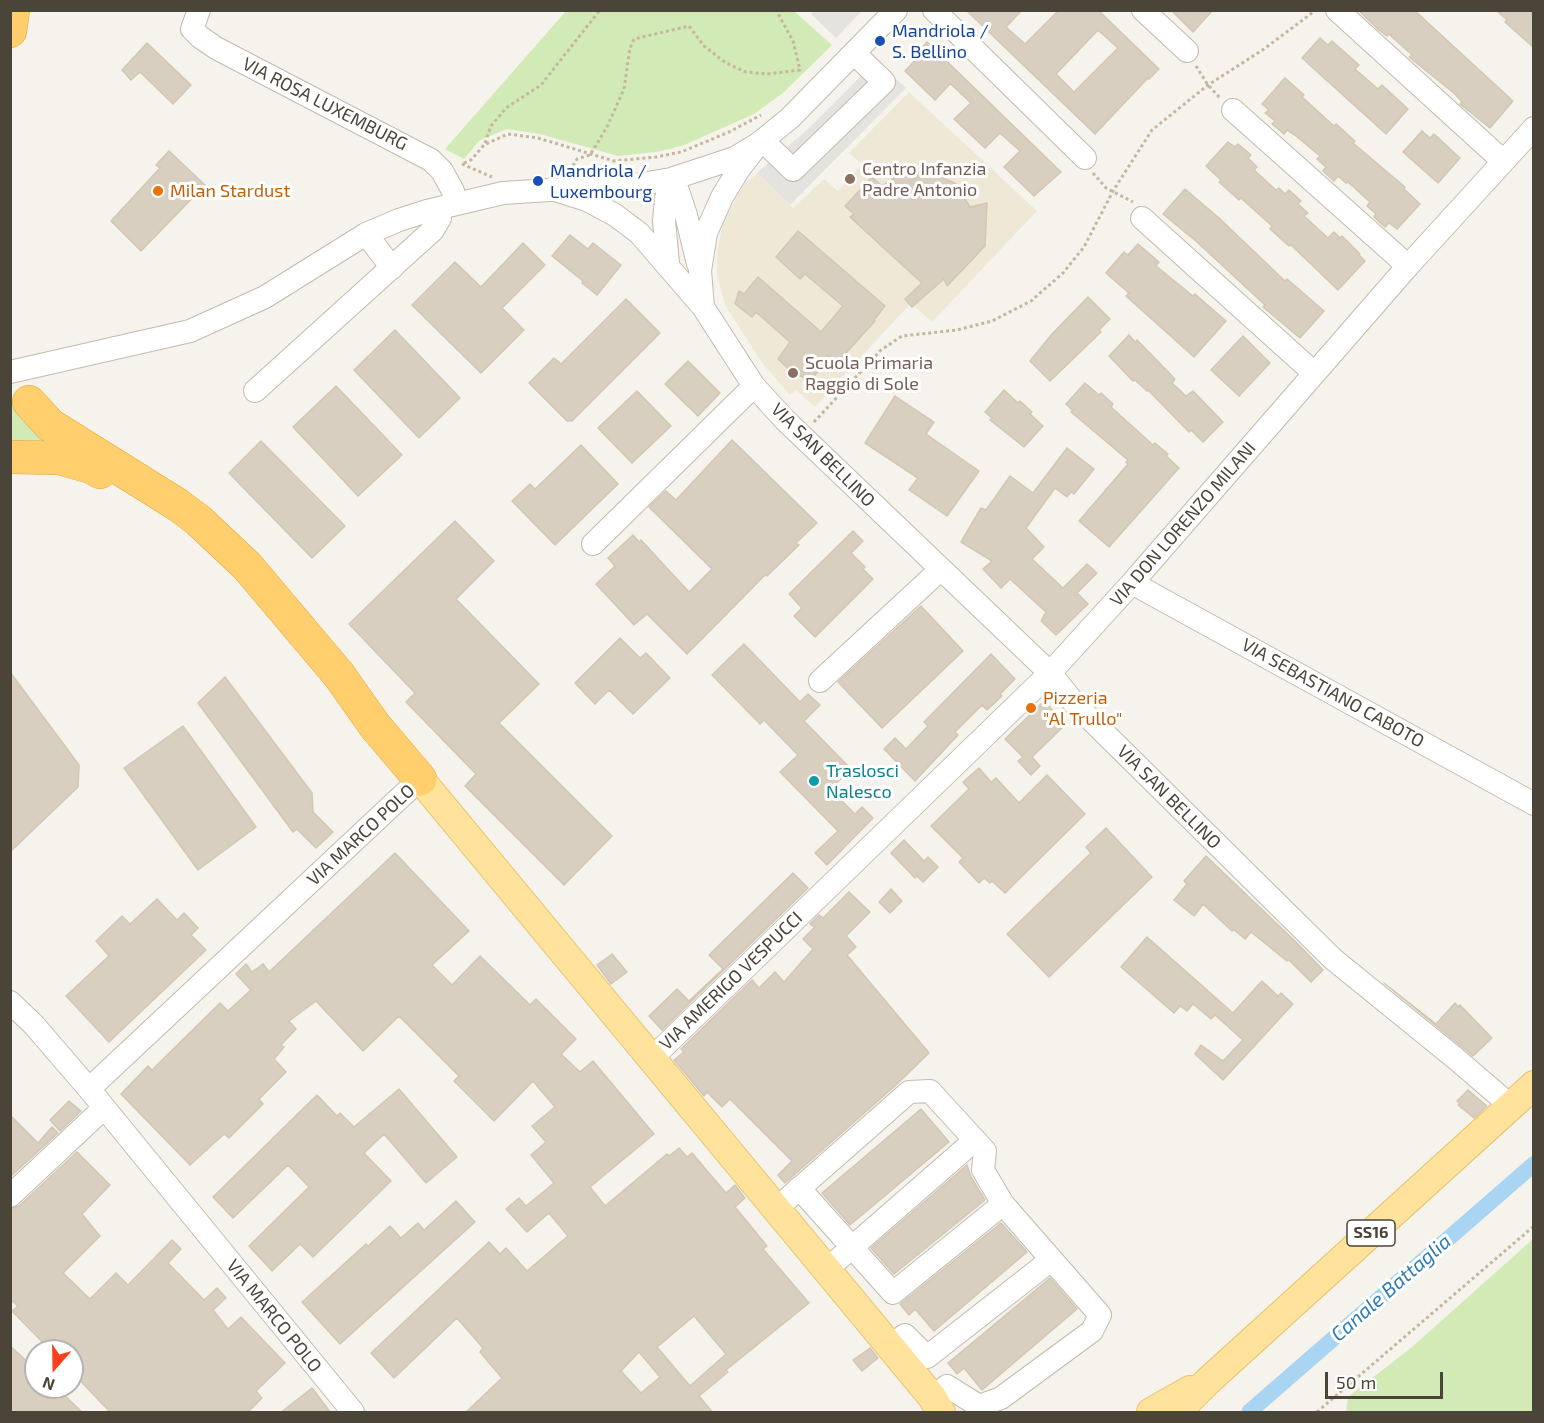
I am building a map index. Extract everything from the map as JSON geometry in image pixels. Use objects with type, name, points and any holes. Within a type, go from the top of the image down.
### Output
[{"type":"highway","points":[[10,31],[13,10]]},
{"type":"highway","points":[[29,402],[50,425],[101,459],[178,505],[239,558],[339,675],[375,726],[420,779]]},
{"type":"highway","points":[[10,457],[59,458],[91,467],[150,500],[172,516],[237,572],[332,684],[375,726]]},
{"type":"main road","name":"VIA MARCO POLO","points":[[420,779],[651,1059]]},
{"type":"main road","name":"VIA AMERIGO VESPUCCI","points":[[651,1059],[937,1405],[956,1413]]},
{"type":"main road","name":"SS16","points":[[1177,1413],[1208,1381],[1533,1085]]},
{"type":"main road","name":"SS16","points":[[1151,1413],[1208,1381]]},
{"type":"street","name":"VIA ROSA LUXEMBURG","points":[[199,10],[192,29],[216,48],[431,159],[442,171],[453,191],[447,206]]},
{"type":"street","name":"VIA SAN BELLINO","points":[[700,271],[706,233],[712,215],[739,170],[760,143],[819,90],[897,10]]},
{"type":"street","points":[[934,10],[1085,158]]},
{"type":"street","points":[[1143,10],[1187,51]]},
{"type":"street","points":[[1337,10],[1503,161]]},
{"type":"street","points":[[760,143],[793,170],[884,82],[855,54]]},
{"type":"street","points":[[1233,110],[1408,266]]},
{"type":"street","name":"VIA DON LORENZO MILANI","points":[[1050,674],[1408,266],[1533,128]]},
{"type":"street","name":"VIA SAN BELLINO","points":[[561,181],[642,184],[671,179],[728,161],[760,143]]},
{"type":"street","points":[[668,263],[664,221],[671,179]]},
{"type":"street","name":"VIA SAN BELLINO","points":[[671,179],[678,191],[686,215],[700,271],[703,307]]},
{"type":"street","points":[[10,372],[190,331],[265,297],[366,234],[399,220],[447,206],[561,181]]},
{"type":"street","name":"VIA SAN BELLINO","points":[[561,181],[587,201],[615,215],[639,233],[668,263],[703,307],[754,386],[785,420],[1050,674],[1075,704],[1333,959],[1511,1106]]},
{"type":"street","points":[[255,391],[433,230],[447,206]]},
{"type":"street","points":[[1142,218],[1314,373]]},
{"type":"street","points":[[366,234],[392,268]]},
{"type":"street","points":[[593,544],[754,386]]},
{"type":"street","points":[[820,681],[940,570]]},
{"type":"street","name":"VIA SEBASTIANO CABOTO","points":[[1132,583],[1533,804]]},
{"type":"street","name":"VIA AMERIGO VESPUCCI","points":[[651,1059],[1050,674]]},
{"type":"street","name":"VIA MARCO POLO","points":[[89,1089],[420,779]]},
{"type":"street","name":"VIA MARCO POLO","points":[[10,1002],[34,1025],[89,1089],[353,1413]]},
{"type":"street","points":[[776,1209],[909,1092],[930,1091],[986,1151],[983,1170],[1003,1204],[1100,1316],[1092,1331],[1001,1398],[979,1406],[947,1386],[937,1405]]},
{"type":"street","points":[[10,1196],[104,1108]]},
{"type":"street","points":[[826,1270],[975,1140]]},
{"type":"street","points":[[799,1188],[893,1293],[1003,1204]]},
{"type":"street","points":[[890,1346],[905,1335],[927,1357],[1051,1260]]},
{"type":"path","points":[[456,166],[471,160],[484,145],[491,126],[506,108],[541,85],[600,10]]},
{"type":"path","points":[[561,181],[578,159],[590,155],[607,128],[624,89],[630,48],[634,39],[688,26],[704,46],[726,63],[746,72],[767,74],[800,70],[794,42],[776,10]]},
{"type":"path","points":[[814,422],[881,350],[902,336],[957,330],[992,321],[1031,301],[1063,273],[1084,247],[1113,191],[1152,130],[1208,85],[1264,49],[1316,10]]},
{"type":"path","points":[[1187,51],[1208,85],[1233,110]]},
{"type":"path","points":[[484,145],[508,135],[521,135],[614,161],[656,157],[681,152],[729,132],[765,112]]},
{"type":"path","points":[[1085,158],[1086,164],[1106,188],[1140,206],[1142,218]]},
{"type":"path","points":[[462,164],[495,178]]},
{"type":"path","points":[[1317,1413],[1533,1226]]},
{"type":"shaded area","points":[[815,10],[862,11],[836,38],[811,14]]},
{"type":"shaded area","points":[[876,61],[906,88],[790,205],[757,173],[809,128]]},
{"type":"shaded area","points":[[909,92],[1037,211],[932,322],[911,303],[815,407],[796,390],[790,395],[763,364],[725,305],[717,275],[717,252],[723,222],[744,185],[757,173],[793,208],[824,179],[838,191],[862,164],[849,153]]},
{"type":"green space","points":[[566,11],[794,11],[832,45],[783,93],[754,114],[682,146],[656,152],[618,156],[540,134],[507,129],[480,140],[464,159],[445,149]]},
{"type":"green space","points":[[10,400],[47,428],[51,451],[11,451]]},
{"type":"green space","points":[[1533,1239],[1533,1412],[1346,1412],[1348,1397],[1412,1347]]},
{"type":"building","points":[[966,10],[1022,10],[1006,27],[1025,44],[1059,10],[1098,10],[1159,69],[1095,134]],"holes":[[[1098,30],[1118,48],[1074,92],[1056,74]]]},
{"type":"building","points":[[1171,10],[1213,10],[1193,32]]},
{"type":"building","points":[[1358,10],[1414,10],[1513,101],[1490,128],[1460,104],[1462,102],[1455,94],[1409,57],[1412,55],[1389,34],[1387,36],[1379,30]]},
{"type":"building","points":[[1496,10],[1529,10],[1533,14],[1533,47],[1505,22],[1507,20]]},
{"type":"building","points":[[1320,38],[1328,45],[1332,41],[1359,65],[1355,69],[1378,89],[1382,85],[1408,109],[1386,134],[1302,58]]},
{"type":"building","points":[[927,42],[1061,172],[1034,196],[1004,167],[1020,151],[1000,133],[985,148],[954,119],[971,103],[950,84],[935,100],[905,71],[921,54],[918,52]]},
{"type":"building","points":[[147,43],[191,85],[173,104],[140,72],[131,80],[122,70]]},
{"type":"building","points":[[1285,78],[1304,95],[1302,97],[1334,126],[1336,124],[1355,141],[1353,143],[1405,187],[1404,189],[1420,204],[1397,229],[1389,223],[1385,227],[1374,217],[1376,214],[1367,206],[1370,202],[1348,182],[1346,183],[1338,176],[1334,181],[1323,171],[1326,167],[1317,159],[1320,156],[1287,130],[1284,134],[1272,124],[1275,121],[1265,113],[1269,110],[1262,104]]},
{"type":"building","points":[[1422,131],[1430,138],[1434,134],[1460,158],[1438,183],[1403,152]]},
{"type":"building","points":[[1228,142],[1235,147],[1238,144],[1251,155],[1248,158],[1257,167],[1254,170],[1276,190],[1279,188],[1285,194],[1289,190],[1301,201],[1298,204],[1308,213],[1304,216],[1328,238],[1334,232],[1340,238],[1342,236],[1360,254],[1365,261],[1338,290],[1291,245],[1289,246],[1270,229],[1272,226],[1219,182],[1221,180],[1206,166]]},
{"type":"building","points":[[169,151],[205,185],[141,251],[111,221],[160,168],[156,165]]},
{"type":"building","points":[[929,171],[956,184],[970,207],[987,203],[985,246],[947,286],[944,279],[912,307],[905,299],[922,283],[850,217],[854,214],[845,206],[872,177],[882,186],[902,173]]},
{"type":"building","points":[[1185,189],[1285,281],[1287,279],[1324,311],[1300,338],[1263,307],[1265,305],[1197,242],[1163,214]]},
{"type":"building","points":[[798,231],[885,306],[875,321],[836,364],[828,355],[811,382],[799,375],[797,377],[778,359],[790,342],[756,312],[752,317],[735,304],[739,291],[744,294],[758,277],[821,332],[843,306],[805,274],[800,279],[776,257]]},
{"type":"building","points":[[570,235],[588,249],[593,243],[621,265],[597,295],[552,256]]},
{"type":"building","points":[[523,243],[545,265],[502,308],[524,330],[481,373],[412,305],[455,262],[481,287]]},
{"type":"building","points":[[1138,244],[1159,262],[1156,266],[1193,296],[1195,294],[1226,321],[1194,357],[1126,296],[1129,293],[1106,273],[1124,252],[1128,255]]},
{"type":"building","points":[[1088,297],[1110,319],[1099,330],[1101,332],[1050,381],[1030,361],[1052,334]]},
{"type":"building","points":[[626,299],[660,333],[572,421],[567,421],[529,383],[554,358],[561,364]]},
{"type":"building","points":[[395,330],[460,398],[419,438],[354,370]]},
{"type":"building","points":[[1129,335],[1135,342],[1137,340],[1175,379],[1172,383],[1186,396],[1193,391],[1223,422],[1203,442],[1191,430],[1189,432],[1148,390],[1135,380],[1133,381],[1109,356]]},
{"type":"building","points":[[1243,336],[1270,363],[1239,396],[1211,370]]},
{"type":"building","points":[[688,361],[720,393],[698,416],[665,384]]},
{"type":"building","points":[[1085,383],[1099,395],[1101,393],[1113,404],[1111,407],[1153,445],[1155,443],[1168,454],[1166,456],[1179,468],[1109,547],[1079,521],[1128,464],[1126,462],[1128,460],[1071,412],[1073,411],[1066,404]]},
{"type":"building","points":[[336,386],[402,455],[358,496],[293,427]]},
{"type":"building","points":[[1004,390],[1032,412],[1030,414],[1043,426],[1024,447],[990,420],[992,418],[985,412]]},
{"type":"building","points":[[637,391],[671,426],[632,463],[598,428]]},
{"type":"building","points":[[895,396],[934,422],[926,434],[979,471],[947,516],[909,490],[918,478],[865,443]]},
{"type":"building","points":[[732,440],[817,523],[796,543],[799,545],[767,576],[766,574],[687,654],[647,614],[634,625],[596,584],[615,566],[608,558],[633,535],[639,542],[641,540],[689,592],[712,569],[649,507],[666,491],[676,500]]},
{"type":"building","points":[[261,441],[345,526],[312,558],[229,473]]},
{"type":"building","points":[[581,445],[618,484],[555,545],[512,501],[530,484],[535,489]]},
{"type":"building","points":[[1067,448],[1094,469],[1074,494],[1071,492],[1067,497],[1055,488],[1026,528],[1044,547],[1032,559],[1063,588],[1087,564],[1097,573],[1077,593],[1088,604],[1056,635],[1041,621],[1046,612],[1010,579],[1001,588],[983,569],[992,561],[961,542],[981,508],[986,510],[1010,476],[1033,493]]},
{"type":"building","points":[[455,521],[494,561],[456,599],[539,684],[499,723],[612,836],[564,885],[465,786],[476,774],[406,702],[415,693],[349,624]]},
{"type":"building","points":[[853,531],[863,541],[851,553],[873,579],[815,637],[794,616],[802,608],[789,594]]},
{"type":"building","points":[[921,606],[963,651],[882,728],[838,682]]},
{"type":"building","points":[[620,638],[640,658],[646,653],[670,678],[633,714],[609,690],[595,704],[575,683]]},
{"type":"building","points":[[744,644],[800,702],[808,694],[820,705],[804,721],[851,769],[830,789],[855,814],[862,807],[873,818],[827,865],[815,853],[838,831],[780,772],[798,755],[764,720],[760,724],[712,675]]},
{"type":"building","points":[[991,654],[1015,679],[987,710],[982,705],[955,732],[958,735],[915,781],[884,749],[895,738],[906,749],[928,726],[924,722]]},
{"type":"building","points":[[10,672],[79,765],[78,787],[10,852]]},
{"type":"building","points":[[225,677],[312,793],[313,812],[333,832],[316,848],[297,829],[293,832],[198,703]]},
{"type":"building","points":[[1044,701],[1066,724],[1032,757],[1040,766],[1031,775],[1018,761],[1023,757],[1005,739]]},
{"type":"building","points":[[183,726],[256,827],[198,870],[124,768]]},
{"type":"building","points":[[979,768],[991,782],[996,778],[1019,803],[1047,775],[1085,814],[1005,893],[992,881],[990,883],[984,878],[979,883],[959,862],[963,858],[931,826],[969,789],[963,782]]},
{"type":"building","points":[[1106,828],[1152,877],[1049,977],[1007,934],[1091,853],[1086,847]]},
{"type":"building","points":[[904,840],[924,861],[928,857],[938,867],[923,882],[917,876],[915,878],[891,853]]},
{"type":"building","points":[[395,853],[469,931],[432,965],[452,985],[480,956],[530,1005],[536,999],[576,1039],[561,1054],[580,1072],[593,1061],[654,1134],[590,1187],[605,1206],[667,1154],[669,1156],[679,1148],[687,1157],[692,1153],[726,1193],[735,1185],[745,1198],[735,1207],[767,1246],[763,1249],[809,1303],[726,1370],[728,1372],[699,1396],[713,1413],[465,1413],[502,1378],[480,1352],[483,1348],[457,1318],[394,1378],[371,1353],[489,1242],[500,1254],[506,1248],[527,1271],[568,1236],[549,1213],[527,1232],[506,1209],[519,1198],[526,1206],[554,1183],[531,1155],[546,1142],[532,1126],[555,1107],[533,1081],[494,1121],[454,1081],[459,1076],[399,1016],[363,1051],[316,1001],[289,1021],[296,1029],[281,1045],[284,1047],[274,1059],[286,1072],[259,1099],[263,1104],[229,1138],[224,1134],[190,1165],[121,1094],[148,1066],[152,1070],[220,1003],[228,1011],[251,990],[236,974],[246,964],[252,972],[263,964],[269,972]],"holes":[[[694,1316],[726,1354],[690,1386],[657,1347]],[[639,1352],[660,1377],[641,1393],[621,1371]]]},
{"type":"building","points":[[1206,856],[1323,970],[1311,982],[1289,960],[1287,961],[1251,932],[1245,939],[1234,930],[1232,931],[1203,904],[1194,916],[1174,900],[1187,884],[1184,881]]},
{"type":"building","points":[[793,873],[808,888],[662,1030],[649,1016],[677,989],[689,1001],[723,969],[709,955]]},
{"type":"building","points":[[891,889],[902,901],[890,913],[879,902]]},
{"type":"building","points":[[849,892],[870,912],[846,936],[856,947],[847,955],[929,1053],[785,1183],[778,1175],[792,1161],[730,1099],[722,1107],[707,1092],[704,1096],[674,1060],[684,1052],[681,1049],[752,980],[759,988],[775,972],[784,982],[813,949],[803,939],[815,927],[810,924],[819,915],[823,918]]},
{"type":"building","points":[[157,899],[177,920],[184,913],[198,928],[191,935],[206,950],[109,1042],[66,996],[109,956],[96,941],[122,916],[130,924]]},
{"type":"building","points":[[1147,937],[1233,1013],[1262,981],[1278,996],[1281,993],[1293,1004],[1223,1080],[1195,1054],[1201,1045],[1223,1061],[1243,1040],[1215,1015],[1211,1019],[1193,1004],[1187,1011],[1180,1006],[1174,1013],[1121,967]]},
{"type":"building","points":[[612,954],[627,972],[611,984],[597,965]]},
{"type":"building","points":[[1384,983],[1436,1024],[1455,1003],[1459,1007],[1460,1005],[1492,1038],[1473,1056]]},
{"type":"building","points":[[399,1089],[457,1157],[426,1183],[384,1134],[364,1153],[391,1181],[313,1257],[300,1244],[272,1271],[249,1246],[309,1187],[288,1165],[233,1218],[213,1197],[317,1095],[337,1116],[340,1113],[354,1127]]},
{"type":"building","points":[[1468,1090],[1487,1106],[1474,1118],[1458,1105],[1460,1104],[1457,1101]]},
{"type":"building","points":[[69,1101],[81,1111],[60,1131],[50,1120]]},
{"type":"building","points":[[921,1109],[949,1142],[850,1225],[822,1193]]},
{"type":"building","points":[[10,1115],[38,1143],[52,1127],[58,1133],[10,1177]]},
{"type":"building","points":[[77,1152],[110,1185],[82,1214],[100,1236],[63,1273],[90,1299],[116,1273],[128,1285],[172,1240],[181,1249],[168,1263],[204,1300],[217,1288],[226,1298],[213,1310],[228,1329],[241,1317],[285,1363],[256,1391],[262,1398],[247,1413],[111,1413],[84,1385],[84,1339],[39,1339],[12,1311],[18,1306],[10,1299],[10,1209],[19,1206]]},
{"type":"building","points":[[967,1165],[971,1177],[985,1200],[894,1274],[871,1248]]},
{"type":"building","points":[[456,1201],[475,1222],[340,1344],[302,1302],[366,1244],[368,1246],[390,1226],[401,1238],[418,1223],[424,1230]]},
{"type":"building","points":[[1001,1223],[1027,1252],[934,1331],[915,1309],[909,1315],[900,1304]]},
{"type":"building","points":[[1050,1278],[1077,1309],[982,1390],[964,1368],[957,1374],[948,1363]]},
{"type":"building","points":[[10,1346],[24,1358],[24,1399],[68,1399],[83,1413],[10,1413]]},
{"type":"building","points":[[870,1348],[878,1358],[862,1371],[853,1360]]},
{"type":"building","points":[[312,1388],[331,1413],[280,1413]]},
{"type":"waterway","name":"Canale Battaglia","points":[[1249,1412],[1534,1164]]},
{"type":"place","name":"Mandriola / S. Bellino","points":[[880,41]]},
{"type":"place","name":"Centro Infanzia Padre Antonio","points":[[850,179]]},
{"type":"place","name":"Mandriola / Luxembourg","points":[[538,181]]},
{"type":"place","name":"Milan Stardust","points":[[158,191]]},
{"type":"place","name":"Scuola Primaria Raggio di Sole","points":[[793,373]]},
{"type":"place","name":"Pizzeria \"Al Trullo\"","points":[[1031,708]]},
{"type":"place","name":"Traslosci Nalesco","points":[[814,781]]}]
